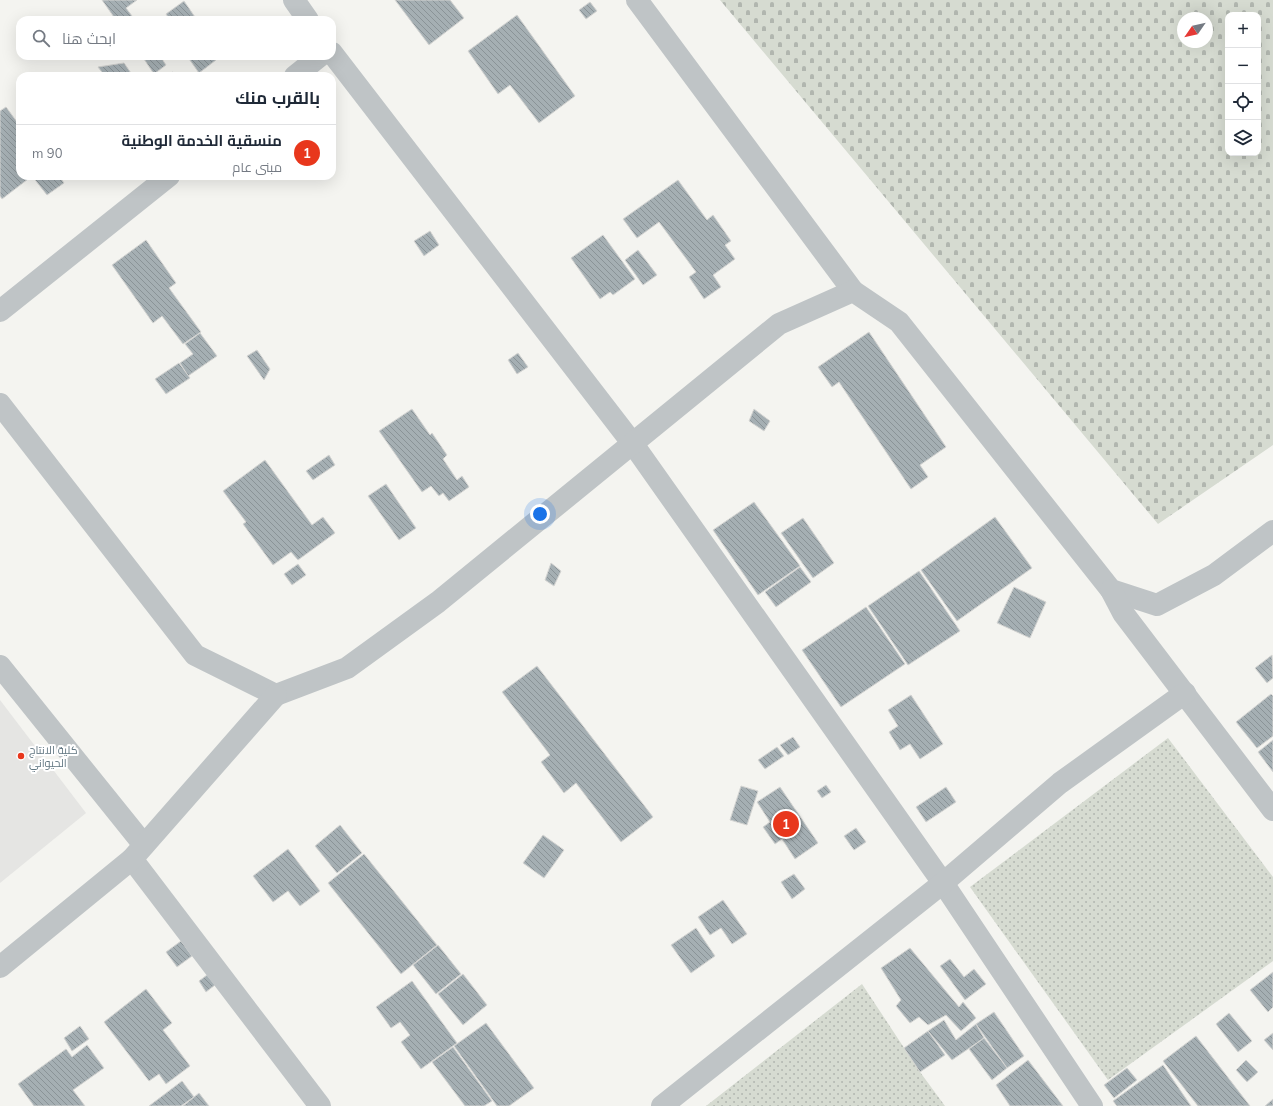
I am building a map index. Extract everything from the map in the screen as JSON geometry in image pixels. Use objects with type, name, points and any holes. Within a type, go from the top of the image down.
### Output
[{"type":"street","points":[[294,0],[305,16]]},
{"type":"street","points":[[637,0],[853,291],[899,322],[1111,590],[1123,613],[1273,810]]},
{"type":"street","points":[[336,58],[633,444],[943,884],[1092,1106]]},
{"type":"street","points":[[300,72],[315,60]]},
{"type":"street","points":[[0,311],[164,180]]},
{"type":"street","points":[[0,967],[138,852],[276,695],[347,668],[438,602],[779,324],[853,291]]},
{"type":"street","points":[[0,404],[195,655],[276,695]]},
{"type":"street","points":[[1111,590],[1158,605],[1214,575],[1273,532]]},
{"type":"street","points":[[0,666],[138,852],[320,1106]]},
{"type":"street","points":[[662,1106],[943,884],[1060,783],[1185,693]]},
{"type":"shaded area","name":"كلية الانتاج الحيواني","points":[[0,700],[86,813],[0,883]]},
{"type":"green space","points":[[720,0],[1273,0],[1273,445],[1158,524]]},
{"type":"green space","points":[[1168,738],[1273,877],[1273,961],[1108,1080],[970,887]]},
{"type":"green space","points":[[862,984],[920,1072],[945,1106],[706,1106]]},
{"type":"building","points":[[102,0],[137,0],[126,8],[132,16],[113,16]]},
{"type":"building","points":[[395,0],[450,0],[464,18],[429,45]]},
{"type":"building","points":[[184,1],[194,16],[167,16],[166,14]]},
{"type":"building","points":[[590,2],[597,11],[586,19],[579,10]]},
{"type":"building","points":[[517,15],[575,96],[539,123],[510,85],[498,94],[468,51]]},
{"type":"building","points":[[145,60],[163,60],[166,65],[157,72],[153,72]]},
{"type":"building","points":[[190,60],[216,60],[200,72],[198,72]]},
{"type":"building","points":[[124,63],[130,72],[102,72],[98,67]]},
{"type":"building","points":[[6,107],[16,121],[16,180],[27,180],[2,199],[0,196],[0,111]]},
{"type":"building","points":[[35,180],[62,180],[64,183],[47,195]]},
{"type":"building","points":[[678,180],[707,220],[713,215],[731,241],[725,245],[735,259],[713,275],[721,287],[704,299],[689,277],[696,272],[659,222],[637,238],[623,219]]},
{"type":"building","points":[[430,231],[439,245],[424,256],[414,241]]},
{"type":"building","points":[[603,235],[635,279],[613,295],[610,292],[600,299],[571,258]]},
{"type":"building","points":[[146,240],[176,283],[169,288],[201,332],[183,344],[162,316],[153,323],[112,265]]},
{"type":"building","points":[[638,250],[657,275],[643,285],[625,260]]},
{"type":"building","points":[[869,332],[946,447],[920,465],[928,477],[911,489],[839,382],[832,387],[818,367]]},
{"type":"building","points":[[200,333],[217,356],[188,376],[180,363],[193,354],[185,344]]},
{"type":"building","points":[[257,350],[270,369],[264,380],[247,356]]},
{"type":"building","points":[[518,353],[528,367],[517,374],[508,360]]},
{"type":"building","points":[[179,363],[190,378],[166,394],[155,379]]},
{"type":"building","points":[[412,409],[430,435],[432,433],[447,455],[443,459],[457,480],[462,476],[469,487],[449,501],[443,493],[439,496],[431,486],[422,492],[379,431]]},
{"type":"building","points":[[754,409],[770,421],[764,431],[749,421]]},
{"type":"building","points":[[329,455],[335,465],[313,480],[306,471]]},
{"type":"building","points":[[265,460],[312,525],[323,517],[335,533],[298,560],[291,552],[273,565],[243,524],[246,522],[223,491]]},
{"type":"building","points":[[386,484],[416,528],[399,540],[368,496]]},
{"type":"building","points":[[754,502],[800,566],[758,595],[713,530]]},
{"type":"building","points":[[995,517],[1032,568],[957,621],[921,570]]},
{"type":"building","points":[[803,518],[834,563],[813,578],[781,533]]},
{"type":"building","points":[[551,563],[561,571],[554,586],[545,580]]},
{"type":"building","points":[[298,564],[306,575],[292,585],[284,574]]},
{"type":"building","points":[[800,567],[811,582],[776,607],[765,592]]},
{"type":"building","points":[[919,571],[960,631],[908,665],[868,606]]},
{"type":"building","points":[[1014,587],[1046,602],[1030,638],[997,623]]},
{"type":"building","points":[[866,607],[905,664],[841,707],[802,650]]},
{"type":"building","points":[[1272,655],[1273,678],[1267,683],[1255,668]]},
{"type":"building","points":[[537,666],[653,817],[621,842],[576,783],[564,793],[541,762],[550,755],[502,692]]},
{"type":"building","points":[[1271,694],[1273,696],[1273,736],[1257,748],[1236,722]]},
{"type":"building","points":[[911,695],[943,744],[920,759],[910,744],[900,750],[889,732],[898,726],[888,710]]},
{"type":"building","points":[[793,737],[800,747],[788,755],[780,745]]},
{"type":"building","points":[[1273,740],[1273,772],[1258,752]]},
{"type":"building","points":[[777,747],[784,756],[765,769],[758,760]]},
{"type":"building","points":[[826,785],[831,792],[822,798],[817,791]]},
{"type":"building","points":[[741,786],[758,791],[747,825],[730,820]]},
{"type":"building","points":[[780,787],[818,843],[795,859],[782,839],[775,844],[763,827],[770,822],[757,802]]},
{"type":"building","points":[[946,787],[956,802],[926,822],[916,807]]},
{"type":"building","points":[[340,825],[362,853],[337,873],[315,846]]},
{"type":"building","points":[[856,828],[866,842],[854,850],[844,836]]},
{"type":"building","points":[[543,835],[564,850],[544,878],[523,863]]},
{"type":"building","points":[[288,849],[320,891],[300,906],[288,891],[273,902],[253,876]]},
{"type":"building","points":[[364,854],[437,945],[401,974],[328,883]]},
{"type":"building","points":[[794,874],[805,889],[792,899],[781,882]]},
{"type":"building","points":[[723,900],[747,934],[732,944],[721,928],[710,935],[698,917]]},
{"type":"building","points":[[696,928],[715,956],[691,973],[671,945]]},
{"type":"building","points":[[181,941],[192,956],[177,967],[166,952]]},
{"type":"building","points":[[438,945],[461,974],[436,994],[413,965]]},
{"type":"building","points":[[910,948],[959,1007],[963,1002],[976,1018],[961,1031],[946,1015],[928,1025],[919,1017],[910,1023],[896,1006],[901,1000],[881,968]]},
{"type":"building","points":[[950,959],[964,977],[974,969],[986,984],[965,1000],[940,966]]},
{"type":"building","points":[[1273,972],[1273,1007],[1268,1012],[1250,990]]},
{"type":"building","points":[[463,974],[487,1005],[463,1025],[438,994]]},
{"type":"building","points":[[207,975],[215,985],[206,992],[199,981]]},
{"type":"building","points":[[412,981],[457,1043],[421,1069],[401,1042],[410,1035],[400,1022],[391,1028],[376,1007]]},
{"type":"building","points":[[146,989],[172,1023],[163,1030],[190,1066],[166,1084],[159,1074],[149,1081],[104,1022]]},
{"type":"building","points":[[994,1012],[1024,1056],[1007,1068],[976,1024]]},
{"type":"building","points":[[1229,1013],[1252,1041],[1238,1052],[1216,1024]]},
{"type":"building","points":[[944,1020],[956,1040],[976,1024],[984,1038],[952,1060],[928,1031]]},
{"type":"building","points":[[486,1023],[534,1088],[509,1106],[497,1106],[454,1046]]},
{"type":"building","points":[[80,1026],[89,1039],[72,1051],[64,1038]]},
{"type":"building","points":[[928,1031],[945,1055],[920,1072],[904,1048]]},
{"type":"building","points":[[1273,1033],[1273,1050],[1264,1040]]},
{"type":"building","points":[[1196,1036],[1250,1106],[1198,1106],[1163,1061]]},
{"type":"building","points":[[984,1038],[1007,1068],[992,1080],[969,1049]]},
{"type":"building","points":[[87,1045],[104,1068],[73,1090],[85,1106],[34,1106],[18,1084],[66,1049],[72,1057]]},
{"type":"building","points":[[453,1047],[492,1101],[484,1106],[465,1106],[432,1062]]},
{"type":"building","points":[[1028,1060],[1063,1106],[1010,1106],[996,1085]]},
{"type":"building","points":[[1246,1060],[1258,1072],[1247,1082],[1236,1070]]},
{"type":"building","points":[[1163,1065],[1191,1106],[1117,1106],[1113,1101]]},
{"type":"building","points":[[1127,1068],[1137,1080],[1114,1098],[1104,1085]]},
{"type":"building","points":[[182,1081],[194,1097],[181,1106],[149,1106]]},
{"type":"building","points":[[199,1093],[209,1106],[183,1106]]},
{"type":"building","points":[[1273,1099],[1273,1106],[1265,1106]]},
{"type":"place","name":"كلية الانتاج الحيواني","points":[[21,756]]},
{"type":"place","name":"منسقية الخدمة الوطنية","points":[[786,824]]}]
